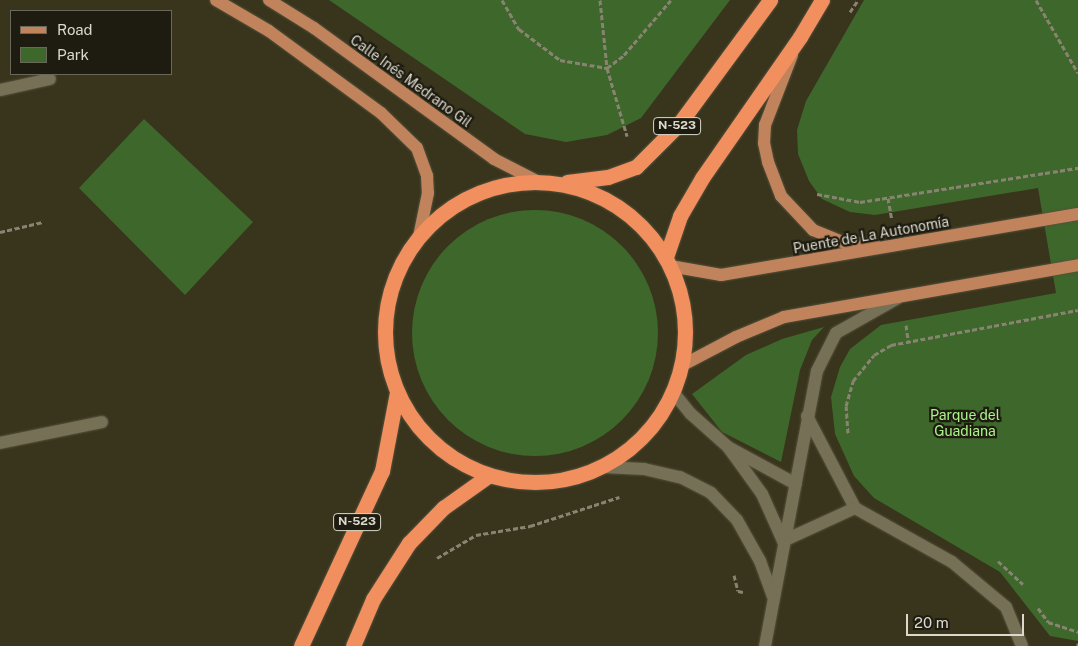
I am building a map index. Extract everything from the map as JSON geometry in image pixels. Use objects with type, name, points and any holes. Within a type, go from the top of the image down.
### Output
[{"type":"highway","name":"N-523","points":[[554,183],[608,177],[636,166],[679,124],[770,0]]},
{"type":"highway","points":[[668,262],[680,216],[702,178],[800,37],[822,0]]},
{"type":"highway","points":[[539,182],[554,183],[588,191],[619,207],[645,230],[668,262],[684,315],[681,366],[673,392],[641,439],[603,467],[565,480],[526,483],[488,476],[458,463],[433,444],[412,420],[397,392],[386,352],[386,312],[397,272],[419,237],[444,213],[472,195],[504,185],[539,182]]},
{"type":"highway","name":"N-523","points":[[301,646],[382,471],[397,392]]},
{"type":"highway","points":[[353,646],[373,599],[409,543],[443,508],[488,476]]},
{"type":"main road","points":[[216,0],[269,31],[381,114],[417,148],[427,176],[428,193],[419,237]]},
{"type":"main road","name":"Calle Inés Medrano Gil","points":[[269,0],[314,28],[494,159],[539,182]]},
{"type":"main road","points":[[800,37],[765,125],[764,143],[768,162],[782,196],[813,230],[843,242],[895,246]]},
{"type":"main road","name":"Puente de La Autonomía","points":[[668,262],[721,276],[1078,214]]},
{"type":"main road","points":[[681,366],[736,337],[784,317],[1078,265]]},
{"type":"street","points":[[0,90],[50,79]]},
{"type":"street","points":[[765,646],[783,541],[796,484],[807,416],[817,371],[836,333],[902,295]]},
{"type":"street","points":[[673,392],[691,414],[728,447],[762,494],[783,541]]},
{"type":"street","points":[[807,416],[855,508],[952,562],[1006,607],[1022,646]]},
{"type":"street","points":[[0,443],[102,422]]},
{"type":"street","points":[[728,447],[796,484]]},
{"type":"street","points":[[603,467],[644,468],[680,477],[711,493],[738,520],[760,561],[773,597]]},
{"type":"street","points":[[783,541],[855,508]]},
{"type":"path","points":[[502,0],[519,29],[560,60],[607,68],[624,56],[671,0]]},
{"type":"path","points":[[600,0],[607,68],[636,166]]},
{"type":"path","points":[[1036,0],[1078,73]]},
{"type":"path","points":[[809,193],[860,202],[1078,168]]},
{"type":"path","points":[[888,198],[891,216]]},
{"type":"path","points":[[0,232],[43,222]]},
{"type":"path","points":[[852,443],[846,406],[853,381],[874,355],[908,340],[1078,310]]},
{"type":"path","points":[[905,319],[908,340]]},
{"type":"path","points":[[434,561],[476,535],[530,526],[625,495]]},
{"type":"path","points":[[995,560],[1020,579],[1028,590]]},
{"type":"path","points":[[733,571],[738,591],[773,597]]},
{"type":"path","points":[[1035,603],[1048,622],[1078,632]]},
{"type":"green space","points":[[329,0],[730,0],[641,118],[607,135],[566,142],[525,134]]},
{"type":"green space","name":"Parque del Guadiana","points":[[864,0],[1078,0],[1078,641],[1050,636],[1000,572],[874,498],[854,476],[835,434],[831,397],[840,367],[850,349],[881,325],[1056,293],[1038,188],[875,215],[850,212],[822,199],[809,181],[798,154],[797,130],[806,101]]},
{"type":"green space","points":[[144,119],[253,222],[185,295],[79,188]]},
{"type":"green space","points":[[523,210],[547,210],[571,215],[593,224],[622,246],[644,275],[649,286],[656,309],[658,333],[656,357],[649,380],[644,391],[622,420],[593,442],[571,451],[547,456],[523,456],[499,451],[477,442],[457,428],[440,411],[426,391],[417,369],[412,345],[412,321],[417,297],[426,275],[440,255],[457,238],[477,224],[499,215]]},
{"type":"green space","points":[[824,327],[812,340],[800,370],[781,462],[722,432],[692,394],[746,355],[782,339]]}]
